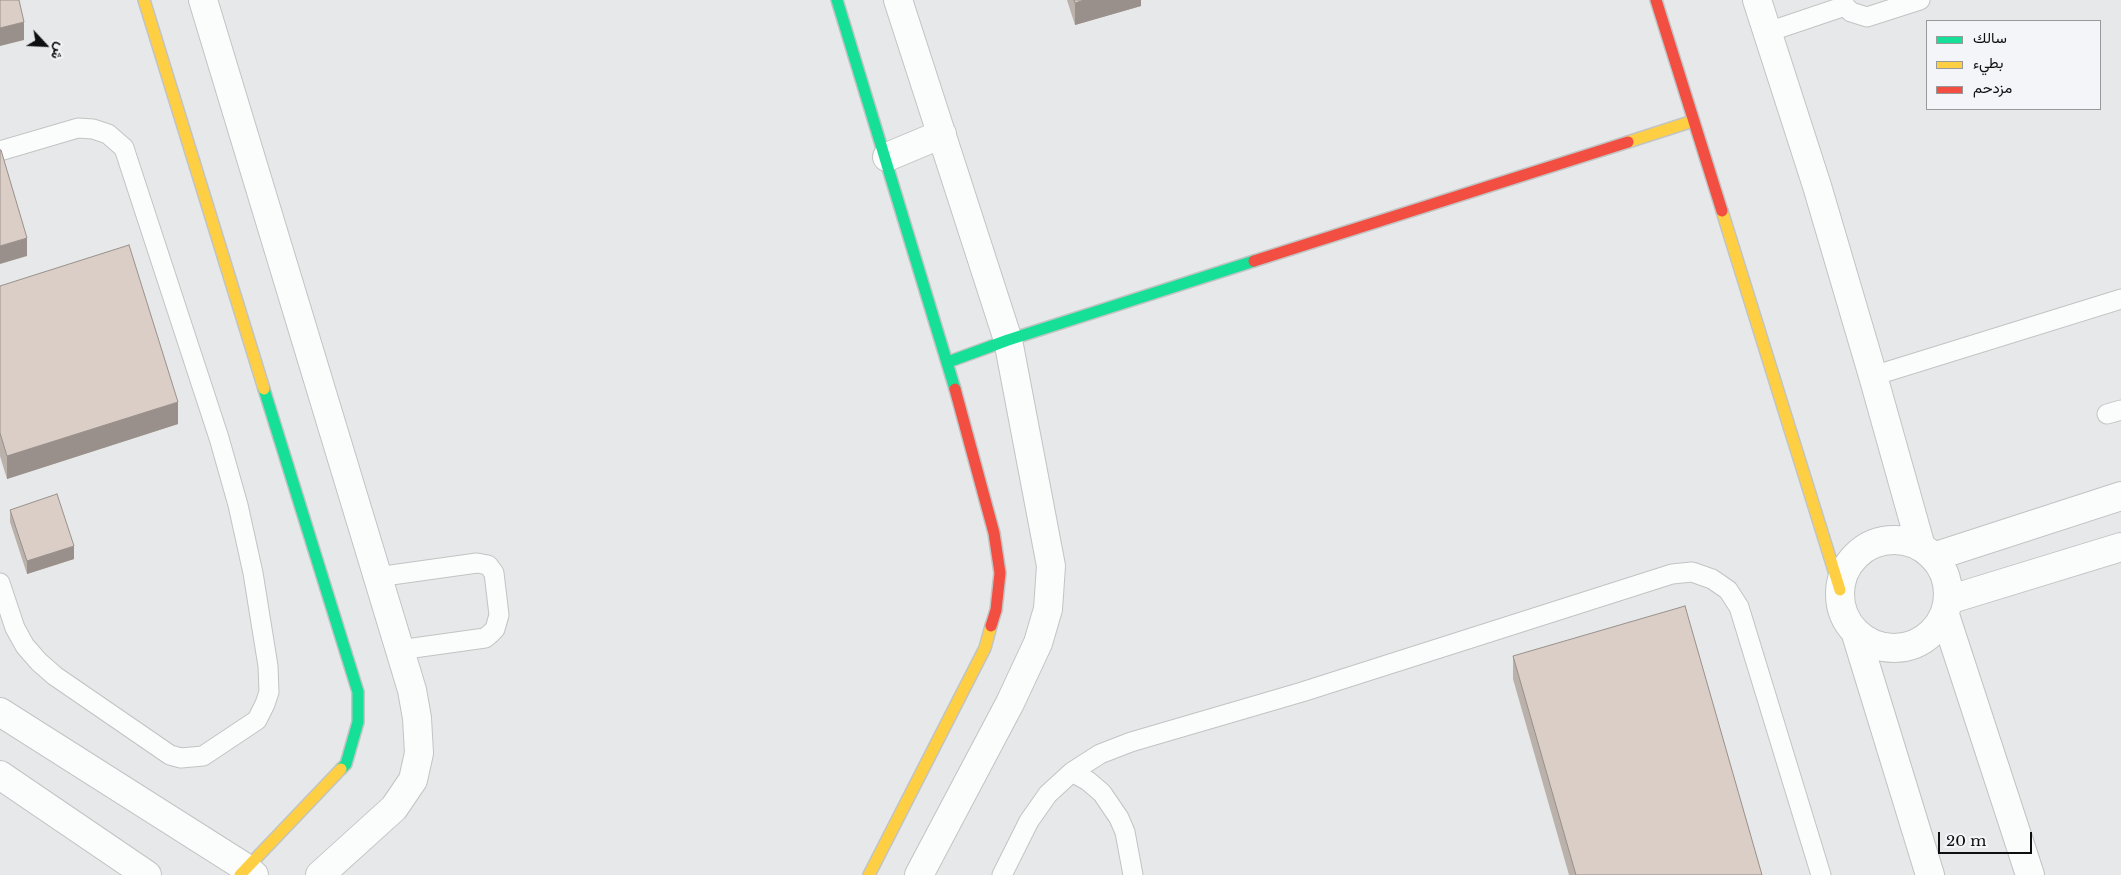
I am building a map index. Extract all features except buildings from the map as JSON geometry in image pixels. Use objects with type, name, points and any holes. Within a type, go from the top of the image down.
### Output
[{"type":"street","points":[[0,712],[247,873],[346,764],[358,722],[358,692],[144,0]]},
{"type":"street","points":[[203,0],[412,690],[417,718],[419,753],[413,780],[394,808],[320,875]]},
{"type":"street","points":[[837,0],[887,157],[948,362],[994,533],[1000,573],[996,610],[985,648],[869,875]]},
{"type":"street","points":[[898,0],[1008,340],[1051,566],[1048,609],[1038,643],[1010,703],[919,875]]},
{"type":"street","points":[[1656,0],[1840,590],[1844,612],[1855,632],[1930,875]]},
{"type":"street","points":[[1758,0],[1817,186],[1927,552]]},
{"type":"street","points":[[948,362],[1008,340],[1693,121]]},
{"type":"street","points":[[887,157],[942,134]]},
{"type":"street","points":[[1927,552],[2121,496]]},
{"type":"street","points":[[1840,590],[1844,575],[1852,562],[1862,551],[1876,543],[1892,540],[1907,542],[1927,552],[1942,569],[1947,584],[1946,607],[2030,875]]},
{"type":"street","points":[[1855,632],[1866,641],[1881,647],[1912,646],[1936,628],[1946,607],[2121,548]]},
{"type":"street","points":[[0,776],[134,872]]},
{"type":"lane","points":[[1768,32],[1844,3],[1851,12],[1867,17],[1920,0]]},
{"type":"lane","points":[[0,151],[78,128],[93,129],[108,134],[124,148],[219,438],[238,505],[253,573],[268,666],[269,685],[265,704],[257,720],[202,756],[181,758],[170,755],[55,676],[39,662],[25,646],[15,628],[0,583]]},
{"type":"lane","points":[[1873,376],[2121,299]]},
{"type":"lane","points":[[377,577],[477,563],[488,565],[494,573],[499,615],[495,629],[490,634],[485,638],[399,650]]},
{"type":"lane","points":[[1002,875],[1029,821],[1048,794],[1072,772],[1100,754],[1131,742],[1302,692],[1672,574],[1692,572],[1712,579],[1728,590],[1739,607],[1821,875]]},
{"type":"lane","points":[[1072,772],[1088,781],[1111,804],[1125,832],[1133,875]]},
{"type":"traffic: fast","points":[[837,0],[955,389]]},
{"type":"traffic: fast","points":[[948,362],[1008,340],[1254,261]]},
{"type":"traffic: fast","points":[[264,389],[358,692],[358,722],[346,764],[341,769]]},
{"type":"traffic: slow","points":[[144,0],[264,389]]},
{"type":"traffic: slow","points":[[1628,142],[1693,121]]},
{"type":"traffic: slow","points":[[1722,211],[1840,590]]},
{"type":"traffic: slow","points":[[869,875],[985,648],[991,626]]},
{"type":"traffic: slow","points":[[240,875],[341,769]]},
{"type":"traffic: jam","points":[[1656,0],[1722,211]]},
{"type":"traffic: jam","points":[[1254,261],[1628,142]]},
{"type":"traffic: jam","points":[[955,389],[994,533],[1000,573],[996,610],[991,626]]}]
